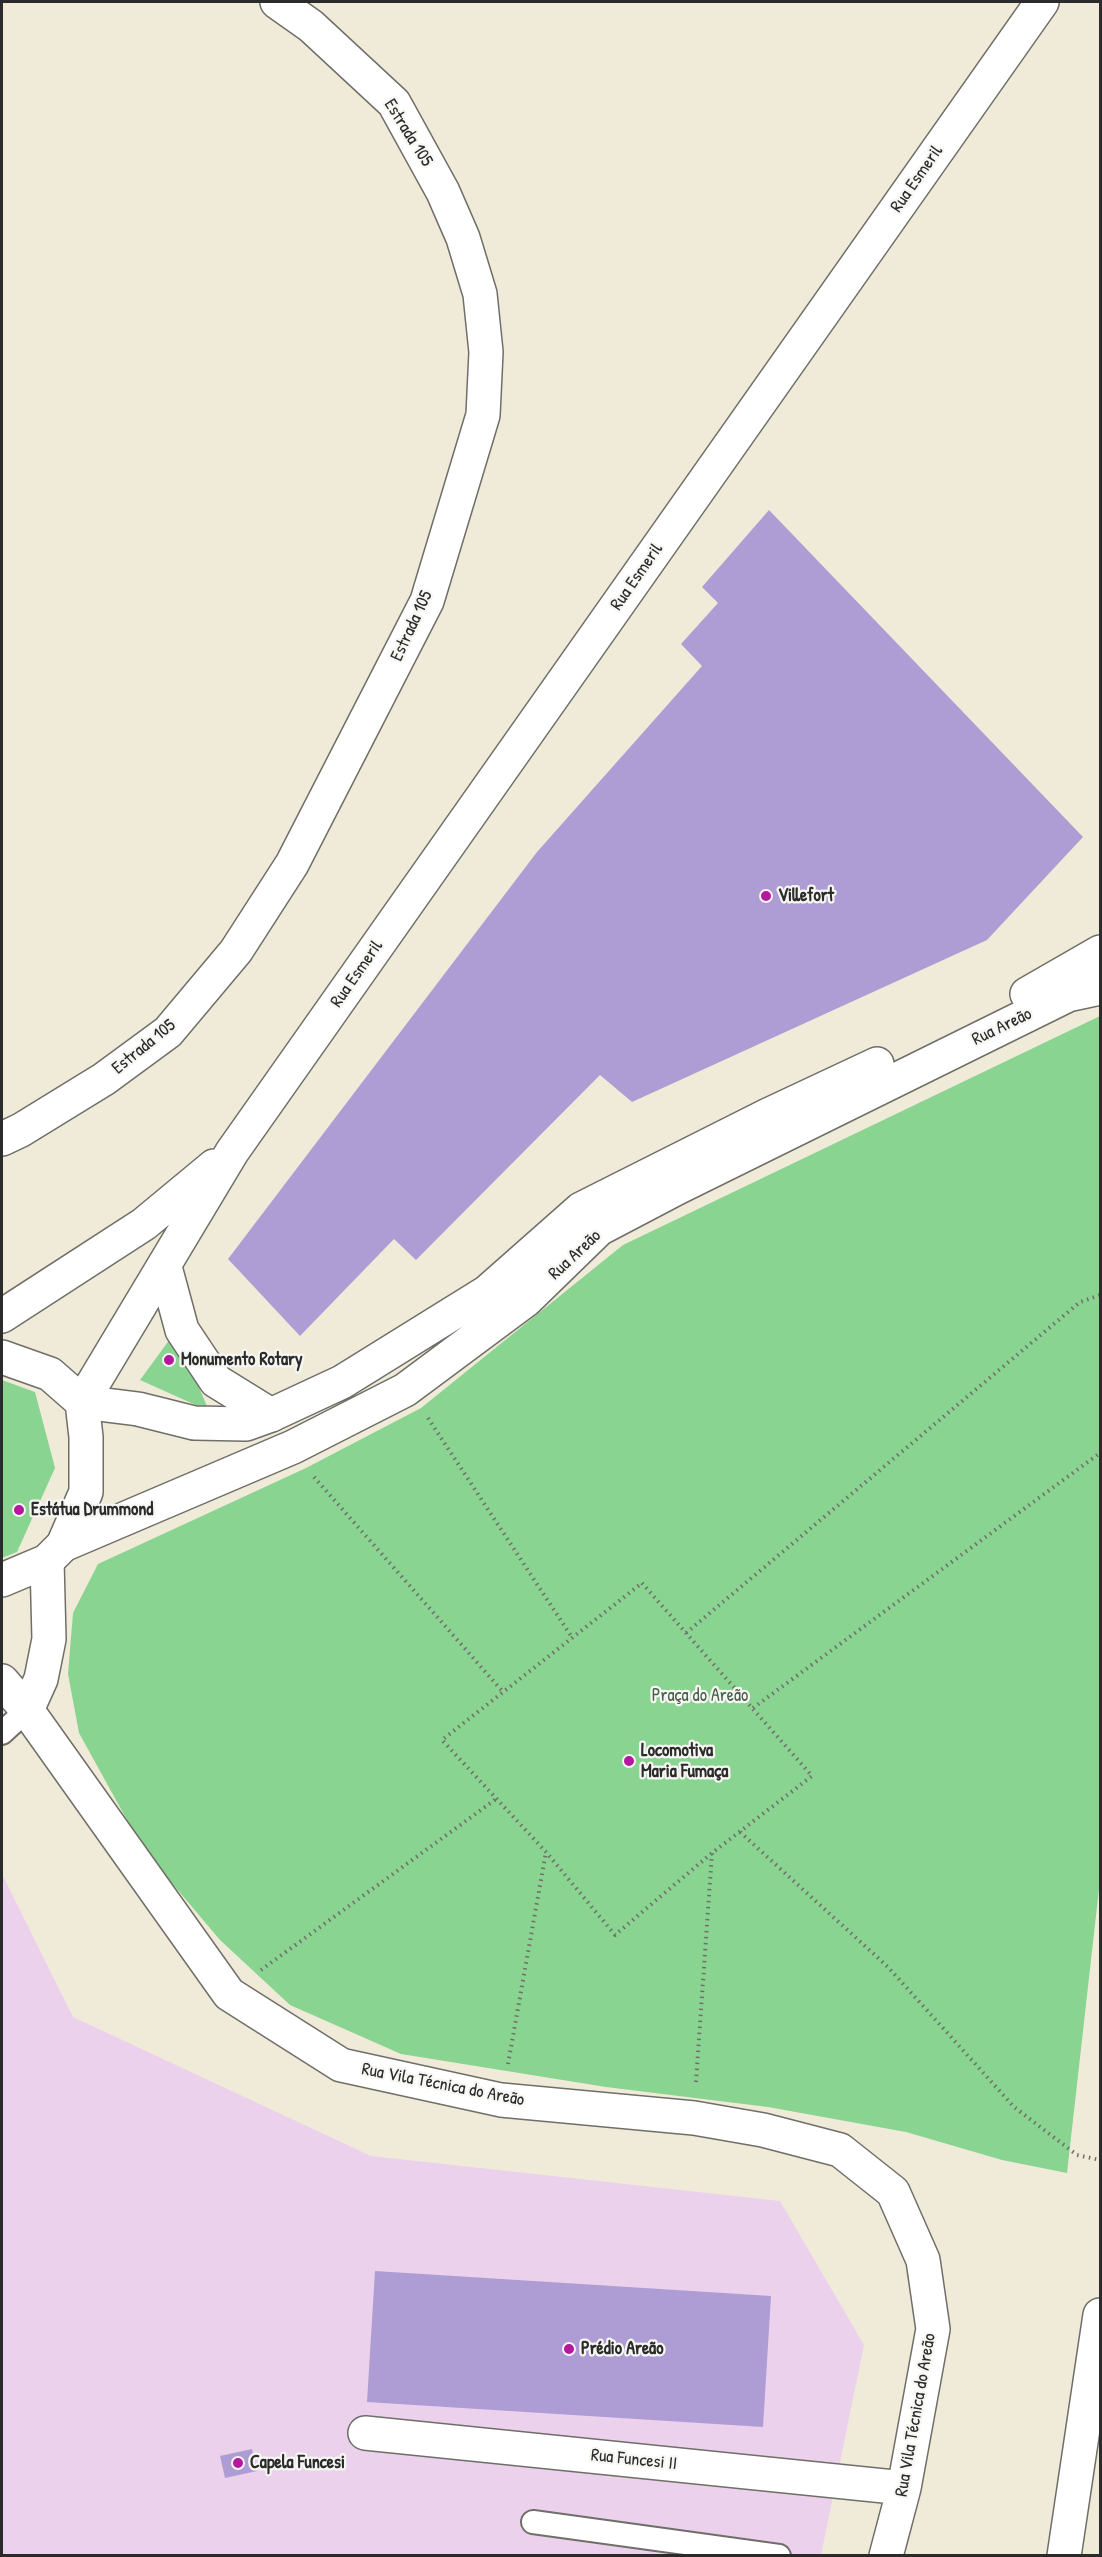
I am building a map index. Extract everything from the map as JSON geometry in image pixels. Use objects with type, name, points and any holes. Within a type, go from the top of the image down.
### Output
[{"type":"street","name":"Estrada 105","points":[[2,1139],[21,1130],[104,1079],[168,1032],[236,951],[292,864],[427,601],[483,415],[486,352],[480,294],[463,238],[443,192],[394,103],[311,27],[277,2]]},
{"type":"street","name":"Rua Esmeril","points":[[232,1152],[1042,2]]},
{"type":"street","name":"Rua Areão","points":[[82,1402],[138,1409],[194,1424],[246,1424],[271,1414],[342,1382],[487,1292],[581,1209],[766,1116],[1020,998],[1101,952]]},
{"type":"street","name":"Rua Areão","points":[[2,1580],[55,1553],[293,1447],[405,1390],[526,1300],[599,1229],[679,1187],[1068,995],[1101,988]]},
{"type":"street","points":[[27,1710],[41,1679],[49,1640],[55,1553],[86,1492],[86,1437],[82,1402],[232,1152]]},
{"type":"street","points":[[2,1316],[144,1224],[232,1152]]},
{"type":"street","points":[[165,1267],[182,1330],[216,1381],[271,1414]]},
{"type":"street","points":[[2,1357],[50,1374],[82,1402]]},
{"type":"street","name":"Rua Vila Técnica do Areão","points":[[2,1681],[27,1710],[229,1994],[341,2065],[501,2100],[694,2118],[763,2130],[840,2150],[892,2192],[923,2260],[933,2329],[904,2488],[886,2556]]},
{"type":"street","points":[[1064,2556],[1101,2315]]},
{"type":"street","name":"Rua Funcesi II","points":[[365,2433],[904,2488]]},
{"type":"lane","points":[[2,1732],[27,1710]]},
{"type":"lane","points":[[532,2522],[779,2556]]},
{"type":"path","points":[[686,1633],[1080,1302],[1101,1295]]},
{"type":"path","points":[[405,1390],[421,1408],[573,1639]]},
{"type":"path","points":[[293,1447],[306,1468],[504,1694]]},
{"type":"path","points":[[753,1708],[1101,1453]]},
{"type":"path","points":[[642,1583],[812,1776],[712,1853],[615,1935],[546,1851],[442,1740],[573,1639],[642,1583]]},
{"type":"path","points":[[229,1994],[496,1799]]},
{"type":"path","points":[[740,1832],[888,1967],[1014,2107],[1077,2155],[1101,2160]]},
{"type":"path","points":[[501,2100],[546,1851]]},
{"type":"path","points":[[694,2118],[712,1853]]},
{"type":"shaded area","points":[[2,1874],[73,2017],[371,2156],[780,2201],[864,2345],[821,2555],[2,2555]]},
{"type":"green space","name":"Praça do Areão","points":[[1100,1016],[1100,1880],[1067,2173],[1002,2160],[906,2132],[768,2107],[606,2087],[401,2054],[290,2005],[220,1940],[143,1849],[79,1733],[68,1674],[73,1613],[98,1564],[306,1468],[421,1408],[623,1245]]},
{"type":"green space","name":"Monumento Rotary","points":[[170,1339],[198,1385],[209,1411],[140,1380]]},
{"type":"green space","name":"Estátua Drummond","points":[[2,1380],[35,1392],[55,1468],[17,1552],[2,1558]]},
{"type":"building","name":"Villefort","points":[[769,510],[1083,837],[987,940],[632,1102],[600,1075],[416,1260],[394,1239],[300,1336],[228,1259],[537,852],[702,666],[681,644],[718,603],[702,587]]},
{"type":"building","name":"Prédio Areão","points":[[375,2271],[771,2296],[763,2427],[367,2402]]},
{"type":"building","name":"Capela Funcesi","points":[[252,2449],[257,2471],[225,2478],[220,2456]]},
{"type":"place","name":"Villefort","points":[[766,896]]},
{"type":"place","name":"Monumento Rotary","points":[[169,1360]]},
{"type":"place","name":"Estátua Drummond","points":[[19,1510]]},
{"type":"place","name":"Locomotiva Maria Fumaça","points":[[629,1761]]},
{"type":"place","name":"Prédio Areão","points":[[569,2349]]},
{"type":"place","name":"Capela Funcesi","points":[[238,2463]]}]
